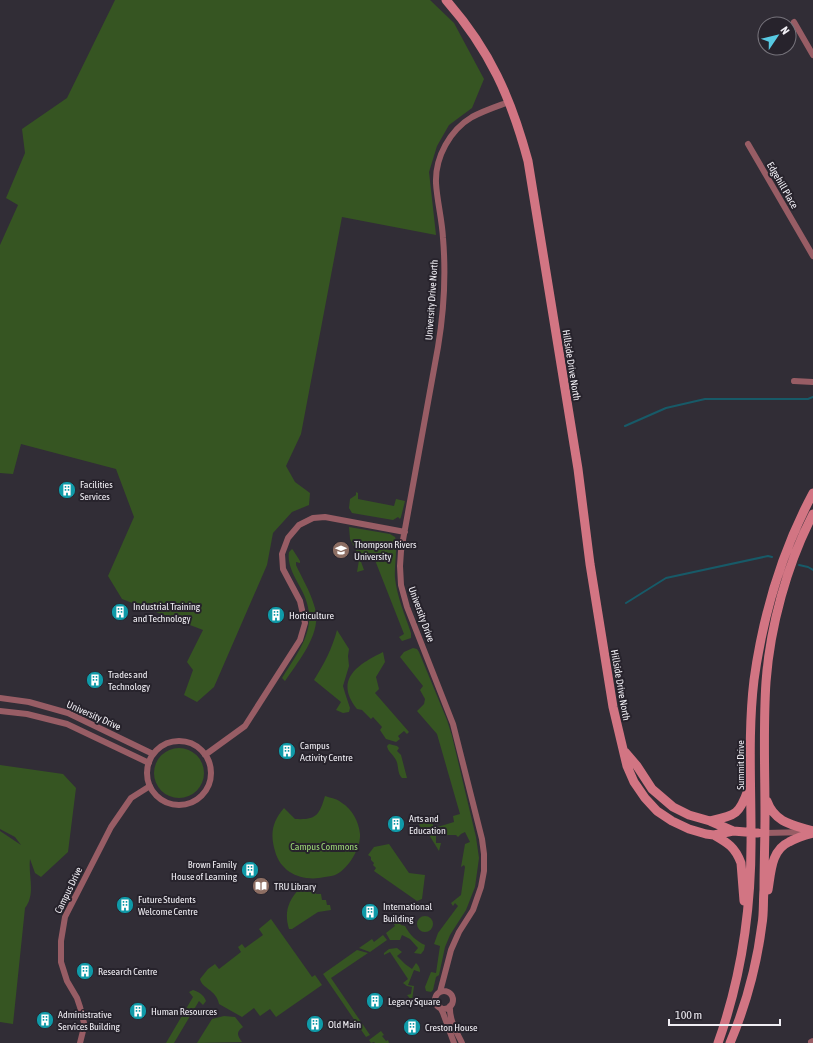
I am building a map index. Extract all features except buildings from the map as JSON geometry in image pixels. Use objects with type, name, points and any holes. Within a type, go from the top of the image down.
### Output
[{"type":"main road","name":"Hillside Drive North","points":[[446,0],[468,27],[489,58],[508,96],[522,140],[531,178],[613,707],[627,766],[634,782],[645,798],[654,808],[680,826],[697,832],[714,835],[733,830]]},
{"type":"main road","name":"Summit Drive","points":[[718,1043],[728,1015],[744,933],[750,883],[751,730],[754,681],[772,590],[783,558],[813,493]]},
{"type":"main road","points":[[762,923],[765,833],[766,682],[772,638],[782,593],[792,562],[813,514]]},
{"type":"main road","name":"Hillside Drive North","points":[[624,752],[638,766],[652,789],[665,802],[689,815],[733,830],[765,833]]},
{"type":"main road","points":[[710,821],[730,816],[736,812],[742,805],[750,783]]},
{"type":"main road","points":[[765,796],[769,808],[777,817],[787,823],[813,832]]},
{"type":"main road","points":[[730,1043],[740,1020],[752,977],[773,860],[779,850],[787,842],[813,832]]},
{"type":"main road","points":[[714,835],[733,848],[739,857],[746,916]]},
{"type":"street","points":[[797,27],[813,55]]},
{"type":"street","points":[[489,58],[492,72],[517,132],[522,140]]},
{"type":"street","name":"University Drive North","points":[[405,532],[442,320],[444,261],[442,219],[436,183],[439,161],[447,141],[461,125],[473,116],[506,103]]},
{"type":"street","name":"Edgehill Place","points":[[748,144],[813,256]]},
{"type":"street","points":[[794,381],[813,382]]},
{"type":"street","points":[[205,755],[245,726],[300,640],[305,623],[300,601],[283,569],[282,554],[288,538],[299,525],[313,518],[325,517],[405,532]]},
{"type":"street","name":"University Drive","points":[[405,532],[400,566],[401,584],[407,607],[453,724],[482,839],[484,854],[484,871],[481,887],[473,910],[459,932],[451,950],[441,982],[440,992]]},
{"type":"street","name":"University Drive","points":[[0,698],[29,702],[68,713],[153,754]]},
{"type":"street","name":"University Drive","points":[[0,711],[27,714],[67,724],[148,763]]},
{"type":"street","points":[[180,741],[190,743],[205,755],[209,764],[210,774],[208,784],[204,793],[196,799],[187,803],[169,803],[161,799],[150,786],[147,775],[148,763],[160,746],[170,742],[180,741]]},
{"type":"street","name":"Campus Drive","points":[[80,1043],[84,1022],[77,998],[67,981],[61,962],[61,941],[65,917],[111,827],[131,798],[150,786]]},
{"type":"street","points":[[765,833],[813,832]]},
{"type":"street","name":"University Drive","points":[[444,976],[448,991]]},
{"type":"street","points":[[454,1043],[443,1013],[436,1003],[435,998],[440,992],[448,991],[453,998],[450,1006],[451,1020],[462,1043]]},
{"type":"street","points":[[440,1007],[445,1008],[450,1006]]},
{"type":"green space","points":[[115,0],[430,0],[454,23],[484,79],[472,108],[449,125],[437,146],[429,172],[436,235],[342,217],[301,434],[286,466],[295,482],[310,493],[309,505],[292,512],[273,533],[267,565],[214,687],[197,702],[184,695],[193,670],[187,662],[203,630],[122,599],[108,576],[134,517],[116,469],[21,444],[13,474],[0,473],[0,245],[18,205],[6,198],[25,153],[22,129],[67,98]]},
{"type":"green space","points":[[356,492],[358,493],[358,499],[394,506],[396,499],[405,501],[400,519],[398,517],[393,520],[352,513],[349,508],[350,499],[356,495]]},
{"type":"green space","points":[[349,527],[390,534],[395,537],[396,585],[411,633],[411,638],[402,641],[399,637],[404,634],[373,555],[360,559],[364,570],[357,572],[359,560],[358,554],[350,539]]},
{"type":"green space","points":[[292,549],[300,561],[300,563],[296,562],[296,565],[314,605],[316,625],[313,635],[303,655],[285,681],[282,678],[302,645],[309,624],[309,612],[306,600],[293,574],[289,561],[289,552]]},
{"type":"green space","points":[[337,630],[349,649],[349,666],[343,686],[350,708],[349,712],[343,713],[336,710],[341,702],[314,680],[333,644]]},
{"type":"green space","points":[[413,648],[417,649],[419,652],[447,720],[476,837],[479,858],[475,887],[466,910],[450,935],[445,947],[439,975],[436,977],[433,990],[431,992],[426,991],[425,987],[431,972],[436,973],[440,946],[434,944],[438,933],[458,906],[455,903],[453,906],[451,903],[461,895],[465,867],[464,865],[461,867],[465,844],[470,842],[465,832],[458,837],[456,835],[436,835],[436,843],[441,843],[439,851],[426,830],[421,828],[419,824],[420,821],[426,820],[427,823],[432,822],[434,828],[454,822],[453,816],[460,814],[437,734],[417,711],[424,704],[425,699],[420,690],[423,686],[400,657],[404,652]]},
{"type":"green space","points":[[383,652],[385,662],[376,677],[379,689],[375,693],[409,732],[407,734],[404,731],[398,736],[400,739],[396,742],[386,739],[380,730],[382,727],[373,717],[371,719],[362,710],[357,709],[350,698],[348,689],[348,681],[358,667]]},
{"type":"green space","points":[[389,744],[399,748],[397,751],[401,755],[407,778],[402,778],[400,776],[396,760],[387,746]]},
{"type":"green space","points":[[174,748],[184,748],[197,755],[204,768],[204,778],[197,791],[184,798],[174,798],[165,794],[158,787],[154,778],[154,768],[158,759],[165,752]]},
{"type":"green space","points":[[0,765],[63,774],[76,788],[68,852],[41,877],[35,873],[30,859],[31,891],[25,908],[13,1024],[0,1022],[0,831],[21,845],[15,837],[0,829]]},
{"type":"green space","name":"Campus Commons","points":[[325,796],[340,802],[352,812],[357,820],[359,829],[359,845],[350,862],[337,874],[317,878],[302,877],[288,871],[278,859],[273,845],[273,828],[277,818],[284,808],[295,819],[308,819],[316,815],[321,808]]},
{"type":"green space","points":[[389,844],[409,873],[425,875],[422,899],[417,901],[374,871],[376,868],[373,865],[374,863],[371,860],[371,857],[368,855],[374,847]]},
{"type":"green space","points":[[306,888],[316,890],[316,894],[321,894],[322,900],[326,900],[327,905],[330,905],[331,910],[318,912],[292,929],[289,929],[287,912],[292,898],[299,889],[303,892]]},
{"type":"green space","points":[[425,916],[431,918],[433,924],[431,930],[425,932],[419,930],[417,924],[419,918]]},
{"type":"green space","points":[[271,919],[312,977],[315,975],[322,985],[276,1017],[270,1009],[260,1016],[254,1008],[242,1017],[219,1004],[215,995],[203,985],[200,979],[208,969],[215,964],[219,969],[241,952],[238,947],[242,944],[245,948],[263,935],[259,929]]},
{"type":"green space","points":[[398,921],[401,925],[405,926],[419,942],[425,945],[421,954],[414,953],[418,948],[410,939],[402,935],[400,940],[390,940],[386,933],[395,926],[394,924]]},
{"type":"green space","points":[[383,935],[387,940],[370,952],[359,948],[372,939],[374,942]]},
{"type":"green space","points":[[397,948],[402,952],[397,956],[405,964],[412,969],[416,963],[420,968],[420,972],[414,970],[408,985],[414,986],[412,1001],[407,995],[411,994],[412,987],[403,983],[408,979],[390,952],[384,955],[384,953],[389,949]]},
{"type":"green space","points":[[357,950],[368,953],[331,978],[370,1035],[366,1037],[323,974]]},
{"type":"green space","points":[[193,990],[201,994],[206,1001],[203,1005],[199,1001],[174,1043],[166,1043],[193,997],[189,992]]},
{"type":"green space","points":[[224,1016],[235,1017],[243,1027],[239,1030],[238,1034],[242,1042],[197,1043],[212,1019]]},
{"type":"green space","points":[[381,1031],[384,1035],[382,1036],[386,1041],[388,1040],[389,1043],[371,1043],[369,1040]]},
{"type":"waterway","points":[[625,426],[666,408],[705,399],[808,399],[813,397]]},
{"type":"waterway","points":[[626,603],[666,578],[768,556],[772,557]]},
{"type":"waterway","points":[[799,565],[813,570]]},
{"type":"place","name":"Facilities Services","points":[[67,490]]},
{"type":"place","name":"Thompson Rivers University","points":[[341,550]]},
{"type":"place","name":"Industrial Training and Technology","points":[[120,612]]},
{"type":"place","name":"Horticulture","points":[[276,615]]},
{"type":"place","name":"Trades and Technology","points":[[95,680]]},
{"type":"place","name":"Campus Activity Centre","points":[[287,751]]},
{"type":"place","name":"Arts and Education","points":[[396,824]]},
{"type":"place","name":"Brown Family House of Learning","points":[[250,870]]},
{"type":"place","name":"TRU Library","points":[[261,886]]},
{"type":"place","name":"Future Students Welcome Centre","points":[[125,905]]},
{"type":"place","name":"International Building","points":[[370,912]]},
{"type":"place","name":"Research Centre","points":[[85,971]]},
{"type":"place","name":"Legacy Square","points":[[375,1001]]},
{"type":"place","name":"Human Resources","points":[[138,1011]]},
{"type":"place","name":"Administrative Services Building","points":[[45,1020]]},
{"type":"place","name":"Old Main","points":[[315,1024]]},
{"type":"place","name":"Creston House","points":[[412,1027]]}]
